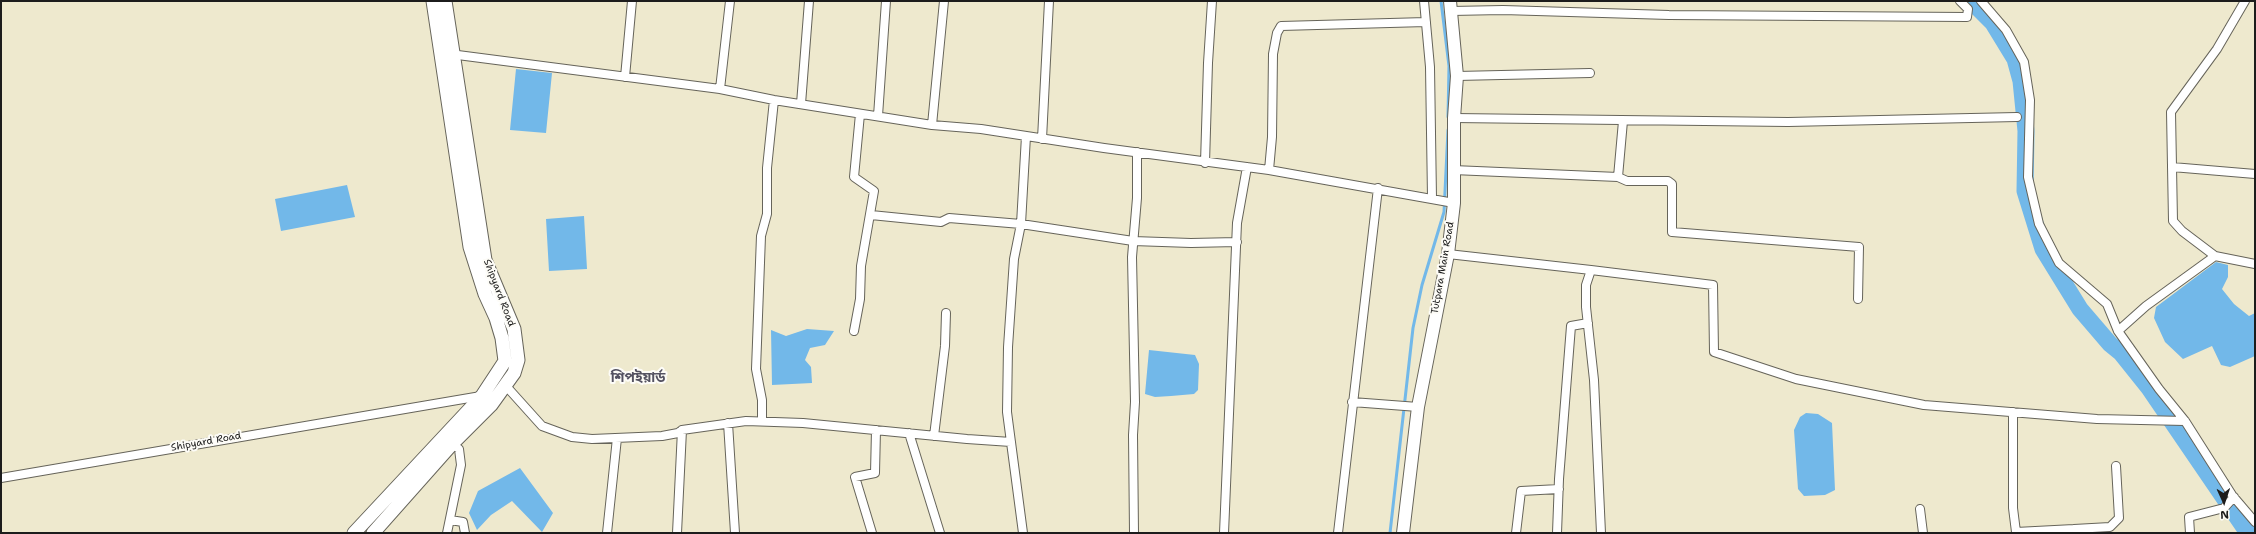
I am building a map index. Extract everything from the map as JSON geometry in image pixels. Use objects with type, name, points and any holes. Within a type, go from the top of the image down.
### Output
[{"type":"main road","name":"Shipyard Road","points":[[373,533],[452,444],[491,405],[514,373],[518,360],[517,344],[507,312],[485,260],[447,54],[433,1]]},
{"type":"main road","name":"Shipyard Road","points":[[445,1],[447,54],[470,247],[485,294],[496,318],[502,338],[505,361],[482,396]]},
{"type":"main road","points":[[354,533],[482,396]]},
{"type":"street","points":[[625,77],[632,1]]},
{"type":"street","points":[[720,89],[730,1]]},
{"type":"street","points":[[801,104],[809,1]]},
{"type":"street","points":[[878,116],[886,1]]},
{"type":"street","points":[[932,125],[944,1]]},
{"type":"street","points":[[1042,139],[1050,1]]},
{"type":"street","points":[[1205,163],[1208,63],[1212,1]]},
{"type":"street","points":[[1424,1],[1430,68],[1432,198]]},
{"type":"street","points":[[1450,6],[1503,10],[1669,15],[1967,17],[1968,9],[1960,1]]},
{"type":"street","points":[[1981,1],[2006,30],[2024,62],[2030,100],[2028,177],[2039,224],[2059,263],[2107,304],[2118,331],[2159,389],[2185,421],[2244,511],[2255,522]]},
{"type":"street","points":[[2245,1],[2217,49],[2170,112],[2173,221],[2182,231],[2215,256],[2255,264]]},
{"type":"street","name":"Tutpara Main Road","points":[[1403,533],[1413,406],[1448,254],[1454,203],[1454,118],[1457,76],[1450,6]]},
{"type":"street","points":[[1269,170],[1272,137],[1273,54],[1277,32],[1281,26],[1426,22]]},
{"type":"street","points":[[447,54],[720,89],[774,100],[932,125],[1026,136],[1205,163],[1269,170],[1378,188],[1454,203]]},
{"type":"street","points":[[1457,76],[1590,73]]},
{"type":"street","points":[[762,421],[762,400],[756,369],[761,236],[767,214],[767,168],[774,100]]},
{"type":"street","points":[[854,331],[860,299],[861,266],[871,215],[874,190],[854,177],[860,114]]},
{"type":"street","points":[[1454,118],[1810,122],[2017,117]]},
{"type":"street","points":[[1618,177],[1623,121]]},
{"type":"street","points":[[1023,533],[1007,412],[1008,347],[1014,259],[1021,224],[1026,136]]},
{"type":"street","points":[[1134,533],[1133,435],[1135,402],[1132,257],[1137,198],[1137,152]]},
{"type":"street","points":[[1224,533],[1237,223],[1247,167]]},
{"type":"street","points":[[2172,167],[2255,174]]},
{"type":"street","points":[[1453,170],[1618,177],[1627,181],[1668,181],[1672,184],[1672,232],[1859,247],[1858,299]]},
{"type":"street","points":[[1338,533],[1378,188]]},
{"type":"street","points":[[871,215],[941,222],[949,218],[1021,224],[1133,241],[1191,243],[1237,242]]},
{"type":"street","points":[[1448,254],[1713,285],[1714,352],[1796,379],[1924,405],[2097,419],[2185,421]]},
{"type":"street","points":[[2118,331],[2146,306],[2215,256]]},
{"type":"street","points":[[1591,270],[1586,285],[1588,323],[1595,387],[1601,533]]},
{"type":"street","points":[[934,436],[945,346],[946,313]]},
{"type":"street","points":[[1557,533],[1558,489],[1571,326],[1588,323]]},
{"type":"street","points":[[506,386],[542,426],[572,437],[617,438],[662,436],[678,433],[682,430],[728,423],[762,421],[1011,442]]},
{"type":"street","name":"Shipyard Road","points":[[1,478],[482,396]]},
{"type":"street","points":[[1352,402],[1413,406]]},
{"type":"street","points":[[2013,412],[2013,508],[2016,532],[2074,531],[2110,527],[2119,518],[2116,466]]},
{"type":"street","points":[[728,423],[735,533]]},
{"type":"street","points":[[677,533],[682,430]]},
{"type":"street","points":[[872,533],[855,477],[875,473],[876,430]]},
{"type":"street","points":[[909,433],[940,533]]},
{"type":"street","points":[[607,533],[617,438]]},
{"type":"street","points":[[448,533],[461,454],[459,449],[452,444]]},
{"type":"street","points":[[1516,533],[1521,491],[1558,489]]},
{"type":"street","points":[[2190,533],[2189,517],[2224,508],[2234,497]]},
{"type":"street","points":[[1920,509],[1923,533]]},
{"type":"street","points":[[2244,511],[2255,516]]},
{"type":"street","points":[[450,520],[463,522],[465,533]]},
{"type":"water","points":[[516,69],[552,73],[546,133],[510,130]]},
{"type":"water","points":[[347,185],[355,217],[281,231],[275,199]]},
{"type":"water","points":[[584,216],[587,269],[549,271],[546,219]]},
{"type":"water","points":[[2216,262],[2228,265],[2228,277],[2222,289],[2234,304],[2249,316],[2255,313],[2255,356],[2230,367],[2221,365],[2212,346],[2183,359],[2165,342],[2154,318],[2156,307]]},
{"type":"water","points":[[807,329],[834,331],[825,345],[810,348],[805,360],[811,367],[812,383],[772,385],[771,330],[786,336]]},
{"type":"water","points":[[1149,350],[1195,355],[1199,364],[1198,390],[1194,394],[1171,396],[1155,397],[1145,394]]},
{"type":"water","points":[[1806,413],[1818,414],[1832,423],[1835,490],[1825,495],[1804,496],[1798,489],[1794,430],[1800,417]]},
{"type":"water","points":[[520,468],[553,513],[542,532],[512,501],[491,515],[477,530],[469,513],[478,491]]},
{"type":"waterway","points":[[1441,1],[1449,66],[1448,117]]},
{"type":"waterway","points":[[1971,1],[1993,23],[2015,59],[2021,81],[2026,131],[2025,191],[2043,249],[2080,309],[2110,344],[2121,353],[2149,388],[2248,533]]},
{"type":"waterway","points":[[1390,533],[1413,328],[1422,285],[1444,212],[1448,130]]},
{"type":"district","name":"শিপইয়ার্ড","points":[[638,378]]}]
